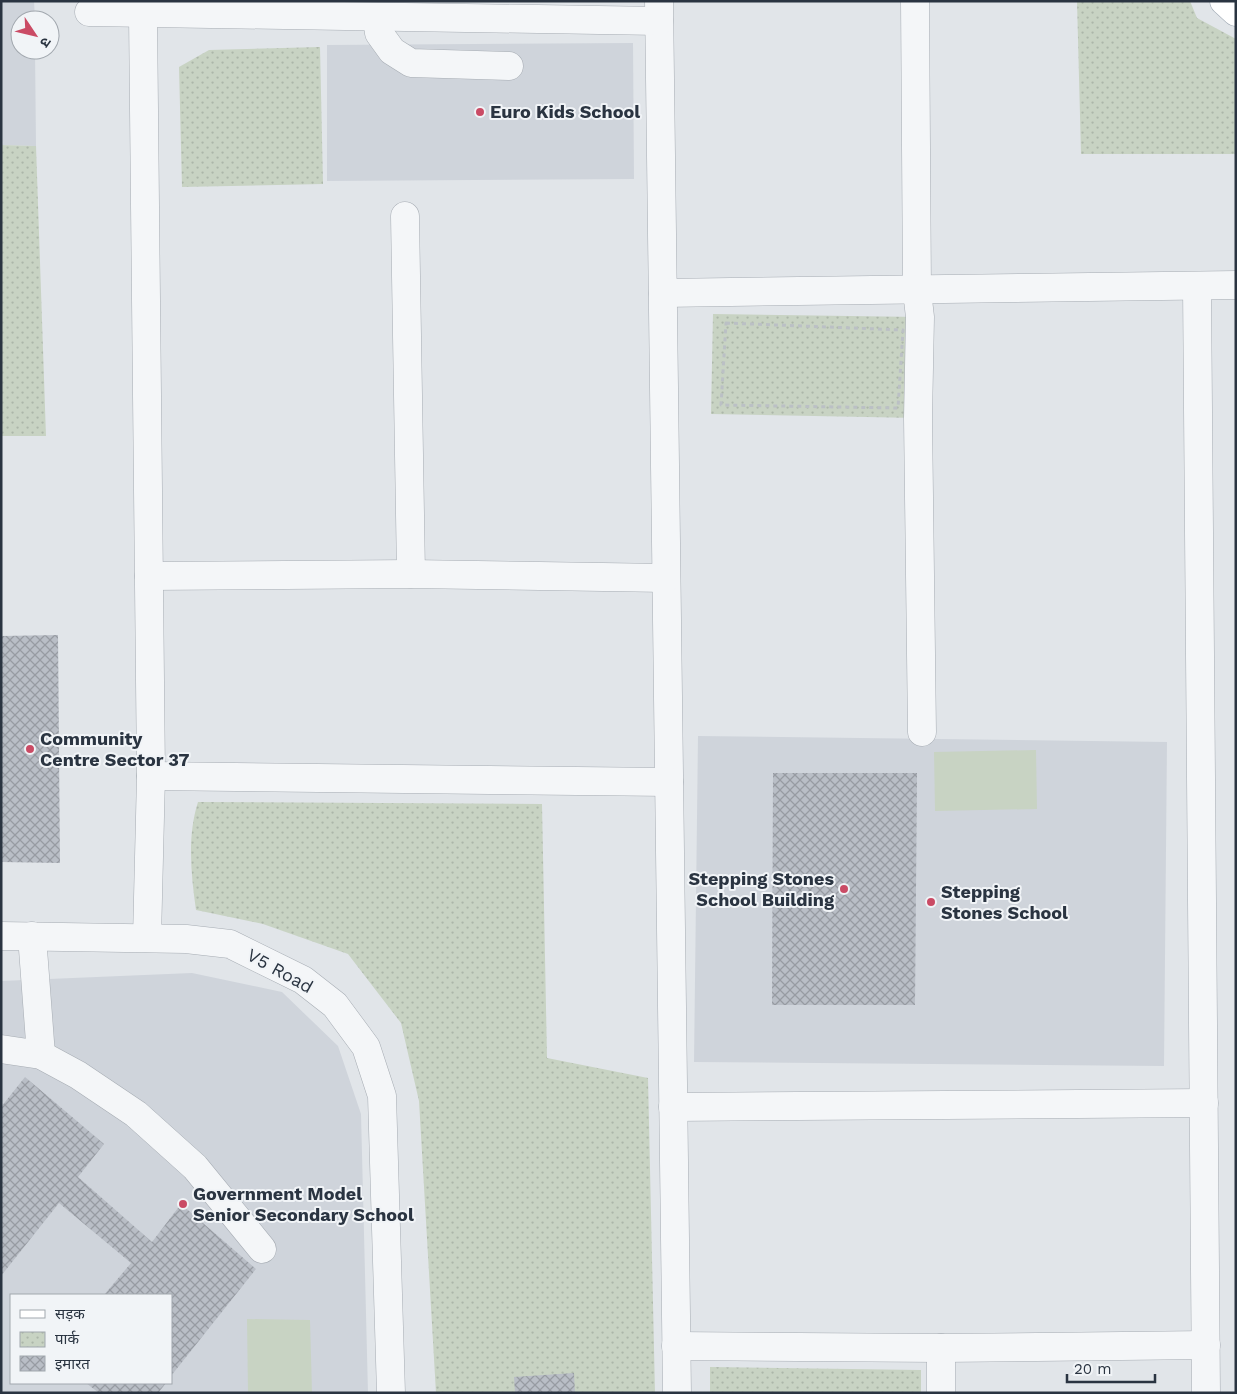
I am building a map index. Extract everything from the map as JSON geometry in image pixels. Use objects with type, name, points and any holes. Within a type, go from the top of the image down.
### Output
[{"type":"main road","points":[[1224,1],[1236,12]]},
{"type":"street","points":[[914,1],[917,291],[920,317],[918,418],[922,732]]},
{"type":"street","points":[[89,12],[377,17],[659,11],[677,1393]]},
{"type":"street","points":[[143,14],[151,776],[147,938]]},
{"type":"street","points":[[377,17],[379,33],[387,45],[392,51],[411,63],[509,66]]},
{"type":"street","points":[[405,216],[411,574]]},
{"type":"street","points":[[1197,286],[1206,1393]]},
{"type":"street","points":[[663,293],[1236,286]]},
{"type":"street","points":[[149,576],[411,574],[666,578]]},
{"type":"street","points":[[151,776],[669,782]]},
{"type":"street","name":"V5 Road","points":[[1,936],[186,938],[230,944],[304,980],[335,1006],[366,1047],[382,1096],[391,1393]]},
{"type":"street","points":[[32,936],[41,1055]]},
{"type":"street","points":[[1,1049],[41,1055],[78,1075],[136,1114],[194,1167],[262,1249]]},
{"type":"street","points":[[673,1107],[1204,1103]]},
{"type":"street","points":[[676,1346],[941,1348],[1206,1346]]},
{"type":"street","points":[[940,1393],[941,1348]]},
{"type":"path","points":[[726,323],[903,330],[900,399],[898,408],[722,404],[726,323]]},
{"type":"shaded area","points":[[1,1],[34,1],[34,10],[10,10],[10,60],[35,60],[36,146],[1,145]]},
{"type":"shaded area","name":"Euro Kids School","points":[[633,43],[634,179],[327,181],[327,45]]},
{"type":"shaded area","name":"Stepping Stones School","points":[[698,736],[1167,742],[1164,1066],[694,1062]]},
{"type":"shaded area","name":"Government Model Senior Secondary School","points":[[192,973],[282,992],[338,1046],[361,1114],[368,1393],[1,1393],[1,981]]},
{"type":"green space","points":[[1077,1],[1190,1],[1197,18],[1236,39],[1236,154],[1081,154]]},
{"type":"green space","points":[[320,47],[323,184],[182,187],[179,67],[209,50]]},
{"type":"green space","points":[[1,145],[36,146],[46,436],[1,436]]},
{"type":"green space","points":[[713,314],[920,317],[918,418],[711,414]]},
{"type":"green space","points":[[1036,750],[1037,809],[935,811],[934,752]]},
{"type":"green space","points":[[198,802],[542,804],[547,1058],[648,1078],[655,1393],[436,1393],[419,1101],[401,1023],[348,954],[263,924],[196,910],[191,842]]},
{"type":"green space","points":[[247,1319],[310,1320],[312,1393],[248,1393]]},
{"type":"green space","points":[[710,1367],[921,1370],[921,1393],[710,1393]]},
{"type":"building","name":"Community Centre Sector 37","points":[[58,635],[60,863],[1,862],[1,636]]},
{"type":"building","name":"Stepping Stones School Building","points":[[773,773],[917,773],[915,1005],[772,1005]]},
{"type":"building","points":[[25,1077],[104,1144],[78,1177],[152,1242],[181,1204],[256,1269],[172,1375],[172,1294],[105,1294],[131,1263],[59,1203],[1,1276],[1,1107]]},
{"type":"building","points":[[574,1373],[575,1393],[515,1393],[514,1377]]},
{"type":"building","points":[[87,1384],[165,1384],[158,1393],[99,1393]]},
{"type":"place","name":"Euro Kids School","points":[[480,112]]},
{"type":"place","name":"Community Centre Sector 37","points":[[30,749]]},
{"type":"place","name":"Stepping Stones School Building","points":[[844,889]]},
{"type":"place","name":"Stepping Stones School","points":[[931,902]]},
{"type":"place","name":"Government Model Senior Secondary School","points":[[183,1204]]}]
